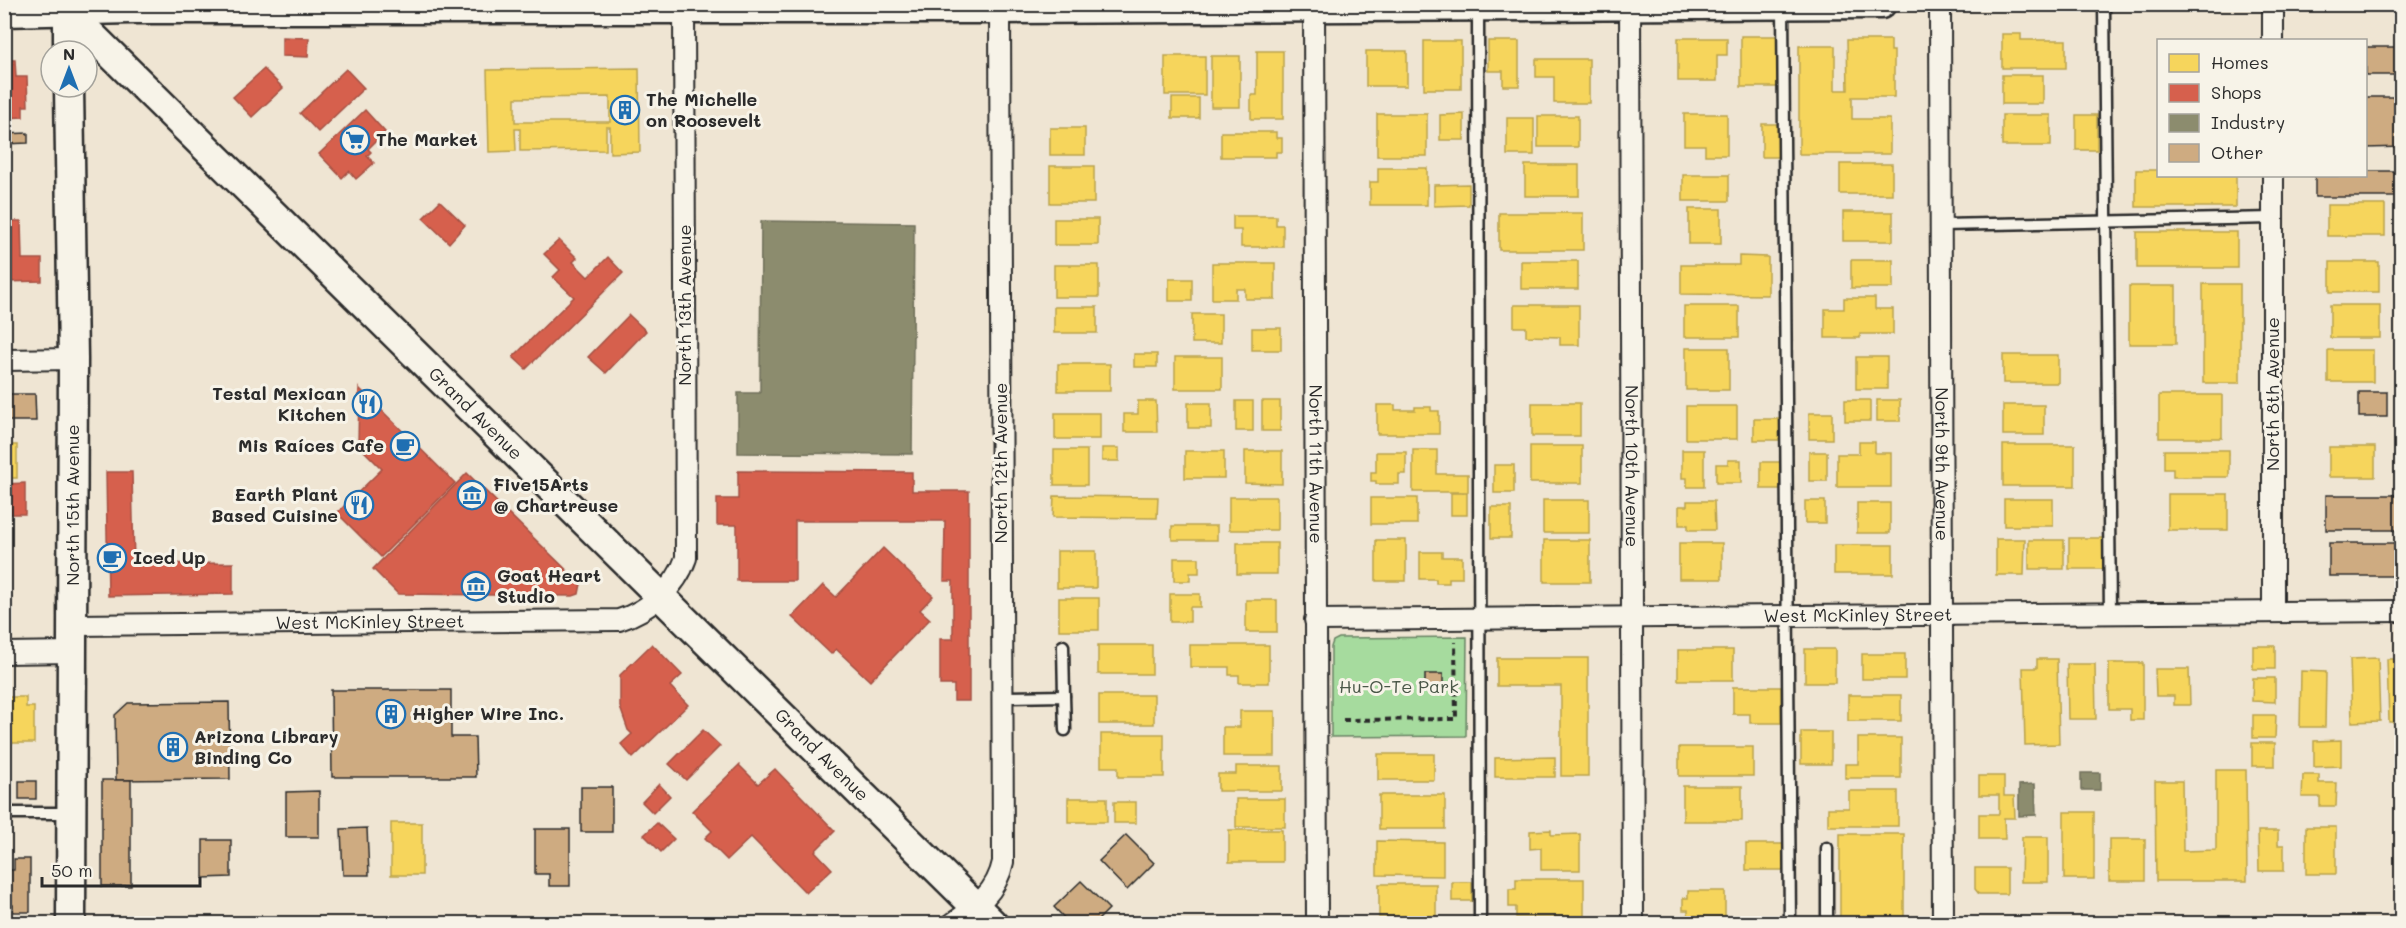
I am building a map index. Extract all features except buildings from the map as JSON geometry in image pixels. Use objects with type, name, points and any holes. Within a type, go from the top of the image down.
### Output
[{"type":"street","points":[[4,12],[66,7],[130,9],[684,6],[1000,9],[1881,4]]},
{"type":"street","name":"North 9th Avenue","points":[[1940,4],[1943,924]]},
{"type":"street","points":[[2273,4],[2273,39]]},
{"type":"street","name":"North 13th Avenue","points":[[660,597],[683,568],[686,558],[684,6]]},
{"type":"street","name":"North 11th Avenue","points":[[1314,6],[1317,924]]},
{"type":"street","points":[[66,7],[67,39]]},
{"type":"street","name":"Grand Avenue","points":[[66,7],[984,915]]},
{"type":"street","name":"North 10th Avenue","points":[[1630,7],[1630,618],[1633,924]]},
{"type":"street","name":"North 12th Avenue","points":[[952,924],[984,915],[1000,878],[1003,862],[1000,9]]},
{"type":"street","name":"North 15th Avenue","points":[[69,99],[73,359],[71,924]]},
{"type":"street","name":"North 8th Avenue","points":[[2273,177],[2273,612]]},
{"type":"street","points":[[4,360],[73,359]]},
{"type":"street","name":"West McKinley Street","points":[[4,653],[73,638],[619,620],[635,615],[660,597]]},
{"type":"street","name":"West McKinley Street","points":[[1315,620],[2402,611]]},
{"type":"lane","points":[[2104,4],[2110,614]]},
{"type":"lane","points":[[1784,5],[1790,924]]},
{"type":"lane","points":[[1478,7],[1480,924]]},
{"type":"lane","points":[[1942,225],[2273,218]]},
{"type":"lane","points":[[1063,646],[1065,730]]},
{"type":"lane","points":[[1003,697],[1064,696]]},
{"type":"lane","points":[[4,813],[71,813]]},
{"type":"lane","points":[[1827,848],[1827,924]]},
{"type":"path","points":[[1342,720],[1456,719],[1455,642]]},
{"type":"green space","name":"Hu-O-Te Park","points":[[1467,637],[1466,736],[1331,737],[1331,647],[1333,641],[1339,638]]},
{"type":"place","name":"The Michelle on Roosevelt","points":[[625,110]]},
{"type":"place","name":"The Market","points":[[355,140]]},
{"type":"place","name":"Testal Mexican Kitchen","points":[[367,404]]},
{"type":"place","name":"Mis Raíces Cafe","points":[[405,446]]},
{"type":"place","name":"Five15Arts @ Chartreuse","points":[[472,495]]},
{"type":"place","name":"Earth Plant Based Cuisine","points":[[359,505]]},
{"type":"place","name":"Iced Up","points":[[112,558]]},
{"type":"place","name":"Goat Heart Studio","points":[[476,586]]},
{"type":"place","name":"Higher Wire Inc.","points":[[391,714]]},
{"type":"place","name":"Arizona Library Binding Co","points":[[173,747]]}]
